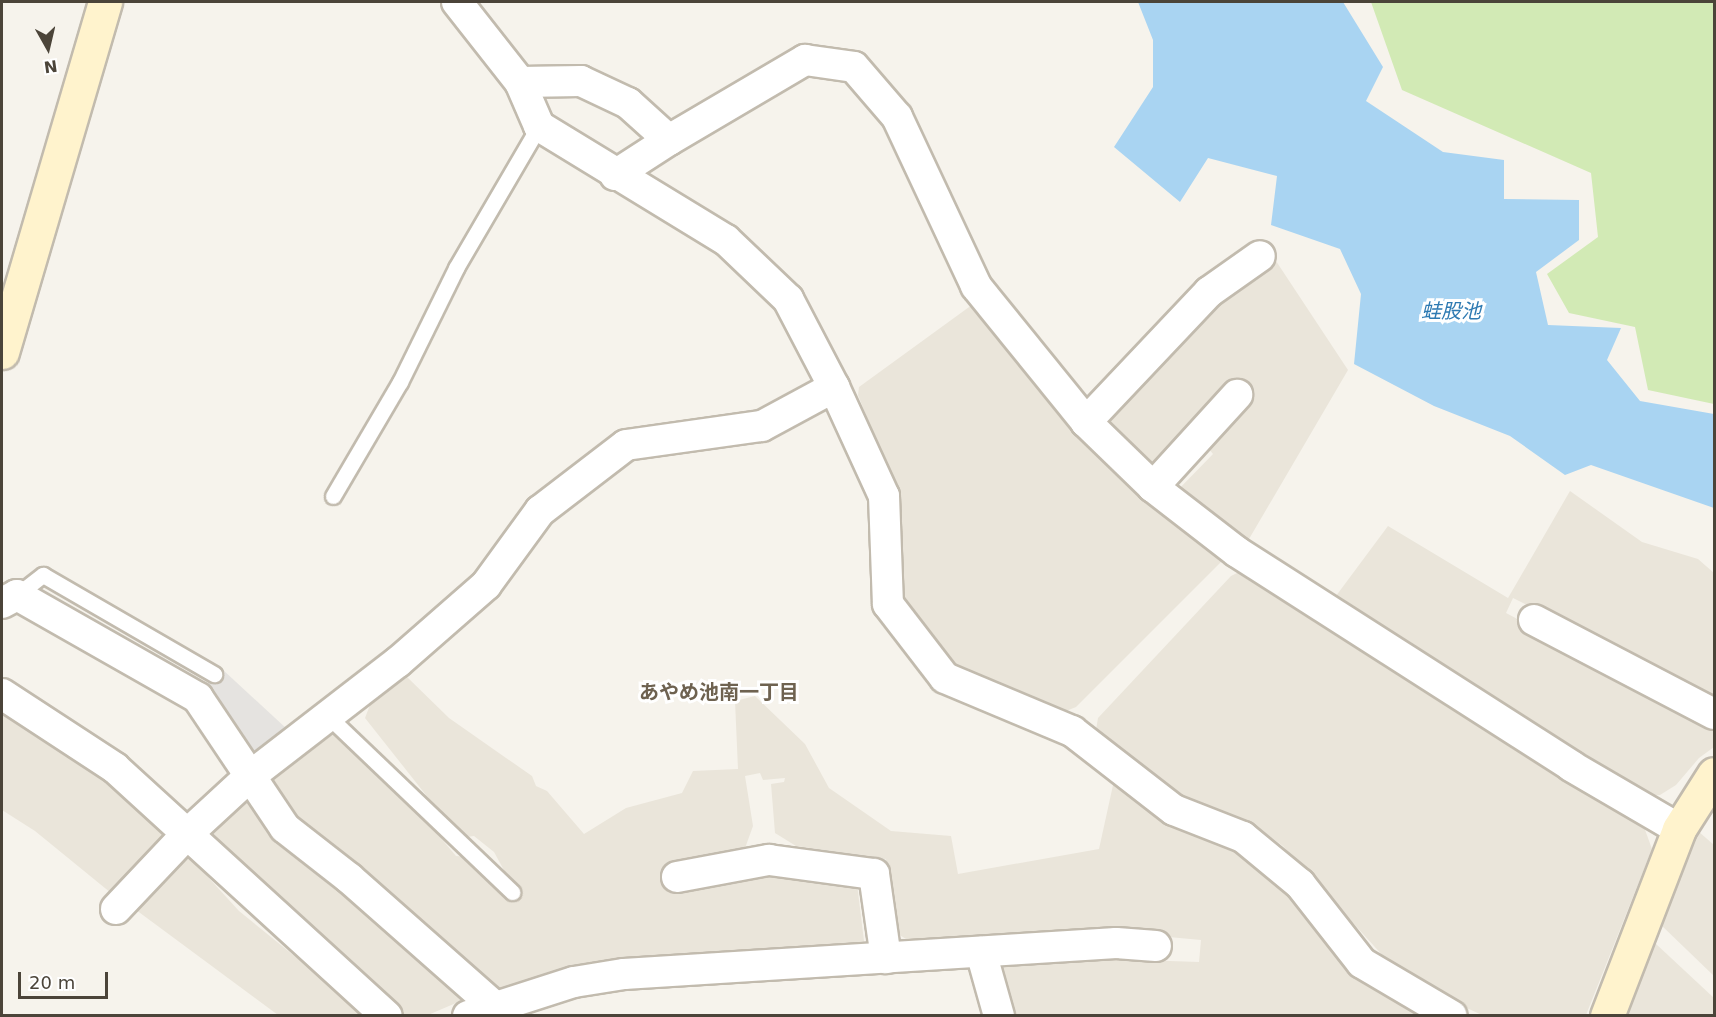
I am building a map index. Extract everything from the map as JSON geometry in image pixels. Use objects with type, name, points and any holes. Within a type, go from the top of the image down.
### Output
[{"type":"street","points":[[2,352],[105,2]]},
{"type":"street","points":[[457,2],[520,82],[539,126],[615,175],[726,240],[788,299],[834,387],[884,496],[888,604],[945,678],[1072,731],[1174,810],[1243,837],[1300,884],[1362,963],[1446,1014]]},
{"type":"street","points":[[615,175],[669,140],[805,60],[854,67],[897,117],[976,286],[1086,422],[1153,487],[1237,552],[1571,766],[1679,829]]},
{"type":"street","points":[[520,82],[581,81],[627,103],[669,140]]},
{"type":"street","points":[[1086,422],[1209,292],[1260,256]]},
{"type":"street","points":[[116,909],[185,836],[249,777],[398,662],[486,585],[540,511],[626,445],[762,426],[834,387]]},
{"type":"street","points":[[1153,487],[1237,395]]},
{"type":"street","points":[[9,599],[198,698],[285,828],[481,1011],[574,982],[624,974],[1116,943],[1156,946]]},
{"type":"street","points":[[1534,620],[1714,714]]},
{"type":"street","points":[[2,694],[115,768],[185,836],[387,1016]]},
{"type":"street","points":[[1607,1016],[1679,829],[1714,774]]},
{"type":"street","points":[[677,877],[769,860],[874,874],[886,958]]},
{"type":"street","points":[[981,952],[999,1016]]},
{"type":"lane","points":[[333,496],[400,382],[456,268],[539,126]]},
{"type":"lane","points":[[9,599],[43,575],[214,674]]},
{"type":"lane","points":[[328,717],[512,892]]},
{"type":"shaded area","points":[[1276,261],[1348,370],[1249,539],[1175,493],[1213,454],[1208,448],[1232,384],[1148,469],[1111,431],[1110,415],[1220,305]]},
{"type":"shaded area","points":[[976,302],[1217,547],[1221,562],[1076,707],[1066,711],[975,675],[943,656],[902,601],[885,463],[858,395],[859,387]]},
{"type":"shaded area","points":[[1570,491],[1642,542],[1698,559],[1714,573],[1714,698],[1513,598],[1506,613],[1714,721],[1714,747],[1699,758],[1676,785],[1660,795],[1645,796],[1333,600],[1388,526],[1508,598]]},
{"type":"shaded area","points":[[1243,570],[1253,570],[1644,827],[1652,849],[1586,1015],[1482,1015],[1458,1004],[1384,957],[1283,846],[1260,829],[1186,801],[1101,739],[1096,730],[1098,718],[1231,576]]},
{"type":"shaded area","points":[[222,669],[287,729],[251,760],[206,698],[209,678]]},
{"type":"shaded area","points":[[406,676],[449,718],[532,776],[536,786],[547,791],[584,834],[626,808],[682,793],[693,771],[738,769],[735,701],[755,696],[805,744],[829,788],[891,831],[951,836],[958,874],[1099,849],[1115,776],[1252,848],[1426,1016],[1005,1015],[990,955],[1199,962],[1201,940],[1093,930],[918,946],[891,930],[886,859],[796,846],[775,833],[771,784],[784,782],[785,778],[763,780],[760,773],[745,776],[753,826],[744,851],[673,884],[733,884],[783,872],[857,884],[865,949],[494,996],[300,833],[271,776],[337,732],[414,806],[456,856],[468,857],[485,880],[494,882],[499,893],[511,883],[494,852],[474,836],[460,838],[365,718],[370,705]]},
{"type":"shaded area","points":[[2,710],[120,781],[173,837],[111,893],[35,831],[2,810]]},
{"type":"shaded area","points":[[250,794],[462,992],[463,1000],[428,1015],[400,1015],[205,832]]},
{"type":"shaded area","points":[[1698,831],[1714,845],[1714,976],[1660,924]]},
{"type":"shaded area","points":[[186,853],[239,911],[367,1015],[278,1015],[128,904]]},
{"type":"shaded area","points":[[1655,943],[1714,998],[1714,1015],[1626,1015]]},
{"type":"green space","points":[[1371,2],[1714,2],[1714,404],[1648,390],[1635,327],[1569,313],[1547,274],[1598,237],[1591,173],[1402,90]]},
{"type":"water","name":"蛙股池","points":[[1138,2],[1343,2],[1383,67],[1366,101],[1443,152],[1504,160],[1504,199],[1579,200],[1579,240],[1536,272],[1548,325],[1621,328],[1607,360],[1640,401],[1714,414],[1714,508],[1591,465],[1565,475],[1510,436],[1434,406],[1354,364],[1361,294],[1340,249],[1271,225],[1277,176],[1208,158],[1180,202],[1114,147],[1153,87],[1153,40]]},
{"type":"district","name":"あやめ池南一丁目","points":[[719,692]]}]
